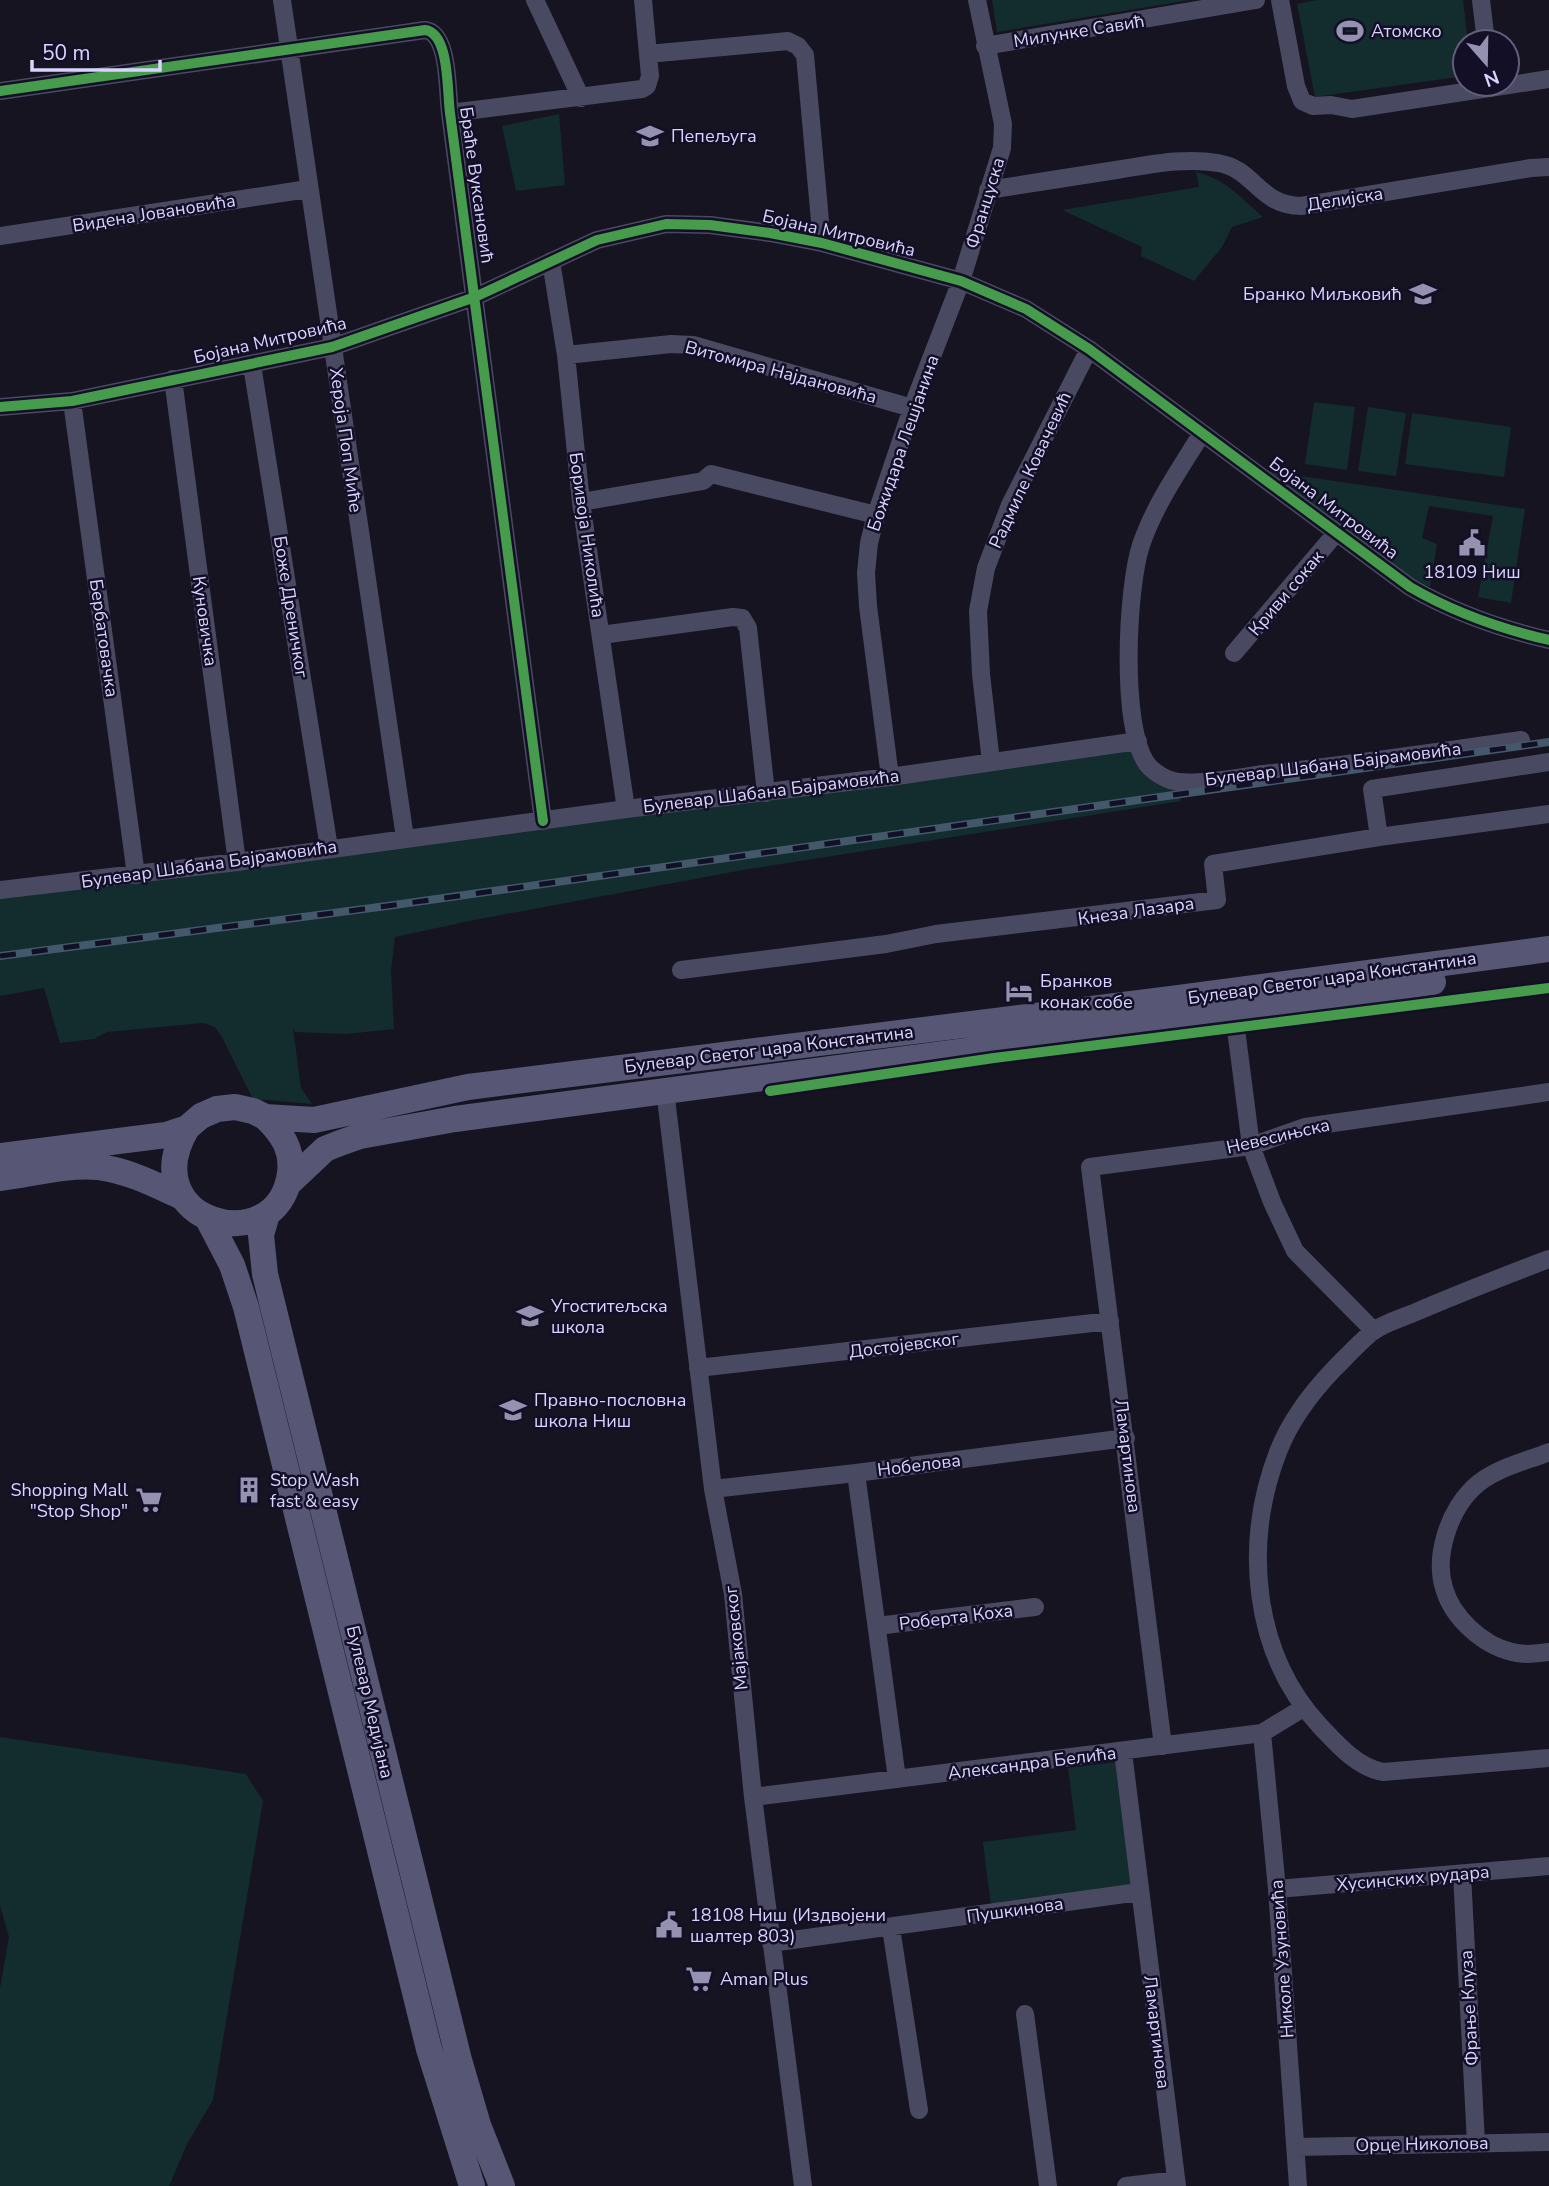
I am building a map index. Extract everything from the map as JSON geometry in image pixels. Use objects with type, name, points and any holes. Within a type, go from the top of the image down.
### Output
[{"type":"main road","name":"Булевар Светог цара Константина","points":[[0,1156],[136,1140],[187,1128],[201,1116],[217,1109],[235,1107],[265,1117],[314,1120],[468,1087],[1549,949]]},
{"type":"main road","name":"Булевар Светог цара Константина","points":[[289,1183],[325,1149],[360,1136],[455,1119],[1004,1046],[1549,965]]},
{"type":"main road","points":[[0,1178],[78,1167],[100,1167],[142,1178],[183,1197],[208,1219],[228,1224],[248,1222],[267,1214],[280,1200],[289,1183],[291,1164],[288,1146],[279,1130],[265,1117]]},
{"type":"main road","points":[[183,1197],[175,1180],[174,1162],[178,1144],[187,1128]]},
{"type":"main road","name":"Булевар Медијана","points":[[267,1214],[261,1236],[265,1274],[460,2060],[478,2125],[502,2186]]},
{"type":"main road","name":"Булевар Медијана","points":[[208,1219],[232,1265],[246,1307],[429,2049],[472,2186]]},
{"type":"street","name":"Хероја Поп Миће","points":[[282,0],[405,838]]},
{"type":"street","points":[[535,0],[581,98]]},
{"type":"street","points":[[450,113],[642,89],[650,81],[643,0]]},
{"type":"street","name":"Француска","points":[[961,281],[1000,155],[1003,132],[977,0]]},
{"type":"street","name":"Милунке Савић","points":[[985,46],[1256,0]]},
{"type":"street","points":[[1280,0],[1298,94],[1307,104],[1352,109],[1451,92]]},
{"type":"street","points":[[1481,0],[1484,28]]},
{"type":"street","name":"Браће Вуксановић","points":[[0,91],[425,30],[433,32],[443,49],[544,821]]},
{"type":"street","points":[[648,54],[788,41],[798,46],[805,55],[822,243]]},
{"type":"street","points":[[1521,82],[1549,79]]},
{"type":"street","name":"Делијска","points":[[988,190],[1170,162],[1216,162],[1241,171],[1275,201],[1301,206],[1549,167]]},
{"type":"street","name":"Видена Јовановића","points":[[0,236],[308,189]]},
{"type":"street","name":"Бојана Митровића","points":[[0,407],[72,401],[332,347],[475,298],[597,240],[666,224],[689,223],[770,233],[822,243],[961,281],[1026,309],[1089,349],[1410,587],[1437,603],[1523,634],[1549,640]]},
{"type":"street","name":"Боривоја Николића","points":[[551,261],[566,355],[581,502],[626,809]]},
{"type":"street","name":"Божидара Лешјанина","points":[[890,777],[868,606],[866,573],[869,543],[912,408],[961,281]]},
{"type":"street","name":"Витомира Најдановића","points":[[566,355],[671,344],[693,345],[912,408]]},
{"type":"street","name":"Радмиле Ковачевић","points":[[991,762],[981,674],[978,611],[986,568],[1010,505],[1089,349]]},
{"type":"street","name":"Боже Дреничког","points":[[252,365],[329,848]]},
{"type":"street","name":"Куновичка","points":[[173,379],[237,862]]},
{"type":"street","name":"Бербатовачка","points":[[72,401],[136,875]]},
{"type":"street","points":[[1138,741],[1128,676],[1130,614],[1140,548],[1154,513],[1202,433]]},
{"type":"street","points":[[581,502],[702,481],[711,474],[876,515]]},
{"type":"street","name":"Криви сокак","points":[[1234,653],[1337,532]]},
{"type":"street","points":[[601,635],[742,618],[748,628],[766,793]]},
{"type":"street","name":"Булевар Шабана Бајрамовића","points":[[0,885],[136,875],[626,809],[890,777],[1138,741],[1146,763],[1156,773],[1178,782],[1297,771],[1521,740]]},
{"type":"street","points":[[1379,837],[1372,789],[1549,762]]},
{"type":"street","name":"Кнеза Лазара","points":[[681,970],[886,944],[936,934],[1217,900],[1213,864],[1379,837],[1549,814]]},
{"type":"street","points":[[1236,1029],[1251,1146],[1272,1202],[1295,1251],[1374,1331]]},
{"type":"street","name":"Мајаковског","points":[[665,1090],[713,1489],[733,1594],[753,1797],[803,2186]]},
{"type":"street","name":"Невесињска","points":[[1090,1167],[1251,1146],[1306,1127],[1549,1092]]},
{"type":"street","name":"Ламартинова","points":[[1090,1167],[1163,1746]]},
{"type":"street","points":[[1549,1259],[1474,1286],[1374,1331],[1333,1370],[1298,1413],[1279,1451],[1266,1490],[1259,1536],[1258,1574],[1269,1641],[1283,1676],[1303,1708],[1337,1745],[1365,1766],[1383,1772],[1549,1758]]},
{"type":"street","name":"Достојевског","points":[[698,1368],[1110,1321]]},
{"type":"street","name":"Нобелова","points":[[713,1489],[1126,1438]]},
{"type":"street","points":[[1549,1452],[1488,1476],[1473,1488],[1462,1501],[1446,1530],[1442,1568],[1443,1585],[1450,1606],[1476,1633],[1511,1652],[1549,1652]]},
{"type":"street","name":"Роберта Коха","points":[[856,1473],[897,1779]]},
{"type":"street","name":"Роберта Коха","points":[[877,1626],[1035,1607]]},
{"type":"street","name":"Александра Белића","points":[[753,1797],[1262,1733],[1303,1708]]},
{"type":"street","name":"Николе Узуновића","points":[[1262,1733],[1277,1889],[1298,2186]]},
{"type":"street","name":"Ламартинова","points":[[1123,1752],[1177,2183]]},
{"type":"street","name":"Хусинских рудара","points":[[1277,1889],[1549,1866]]},
{"type":"street","name":"Фрање Клуза","points":[[1462,1874],[1476,2143]]},
{"type":"street","name":"Пушкинова","points":[[771,1943],[1139,1892]]},
{"type":"street","points":[[891,1928],[919,2110]]},
{"type":"street","points":[[1026,2014],[1048,2186]]},
{"type":"street","name":"Орце Николова","points":[[1296,2147],[1549,2142]]},
{"type":"street","points":[[1126,2186],[1177,2183]]},
{"type":"green space","points":[[992,0],[1190,0],[997,32]]},
{"type":"green space","points":[[1317,0],[1463,0],[1466,28],[1451,28],[1451,78],[1315,97],[1297,4]]},
{"type":"green space","points":[[559,114],[565,185],[516,191],[502,126]]},
{"type":"green space","points":[[1196,172],[1224,184],[1263,217],[1232,227],[1222,247],[1194,281],[1141,256],[1142,247],[1062,210],[1199,187]]},
{"type":"green space","points":[[1314,402],[1355,407],[1347,470],[1305,464]]},
{"type":"green space","points":[[1368,407],[1406,413],[1396,476],[1358,471]]},
{"type":"green space","points":[[1412,413],[1511,427],[1504,477],[1405,464]]},
{"type":"green space","points":[[1267,471],[1525,509],[1511,603],[1478,597],[1493,516],[1429,506],[1422,538],[1437,544],[1430,587],[1413,580]]},
{"type":"green space","points":[[1136,743],[1177,783],[1181,801],[743,870],[395,937],[391,971],[394,1029],[346,1034],[295,1032],[293,1028],[301,1088],[312,1104],[253,1099],[215,1027],[203,1023],[107,1032],[94,1039],[60,1043],[44,988],[0,996],[0,894]]},
{"type":"green space","points":[[0,1737],[246,1774],[263,1801],[213,2100],[187,2144],[169,2186],[0,2186],[0,1988],[9,1937],[0,1906]]},
{"type":"green space","points":[[1116,1762],[1132,1888],[991,1906],[983,1842],[1076,1830],[1068,1768]]},
{"type":"railway","points":[[0,956],[387,906],[1549,742]]},
{"type":"cycle path","points":[[0,91],[425,30],[439,41],[446,65],[450,113],[543,821]]},
{"type":"cycle path","points":[[0,407],[72,401],[332,347],[475,297],[597,240],[666,224],[710,225],[770,233],[822,243],[961,281],[1026,309],[1089,349],[1410,587],[1478,619],[1549,640]]},
{"type":"cycle path","points":[[770,1091],[994,1058],[1549,988]]},
{"type":"place","name":"Атомско","points":[[1350,31]]},
{"type":"place","name":"Пепељуга","points":[[650,136]]},
{"type":"place","name":"Бранко Миљковић","points":[[1423,294]]},
{"type":"place","name":"18109 Ниш","points":[[1472,543]]},
{"type":"place","name":"Бранков конак собе","points":[[1019,991]]},
{"type":"place","name":"Угоститељска школа","points":[[530,1316]]},
{"type":"place","name":"Правно-пословна школа Ниш","points":[[513,1410]]},
{"type":"place","name":"Stop Wash fast & easy","points":[[249,1490]]},
{"type":"place","name":"Shopping Mall \"Stop Shop\"","points":[[149,1500]]},
{"type":"place","name":"18108 Ниш (Издвојени шалтер 803)","points":[[669,1925]]},
{"type":"place","name":"Aman Plus","points":[[699,1979]]}]
